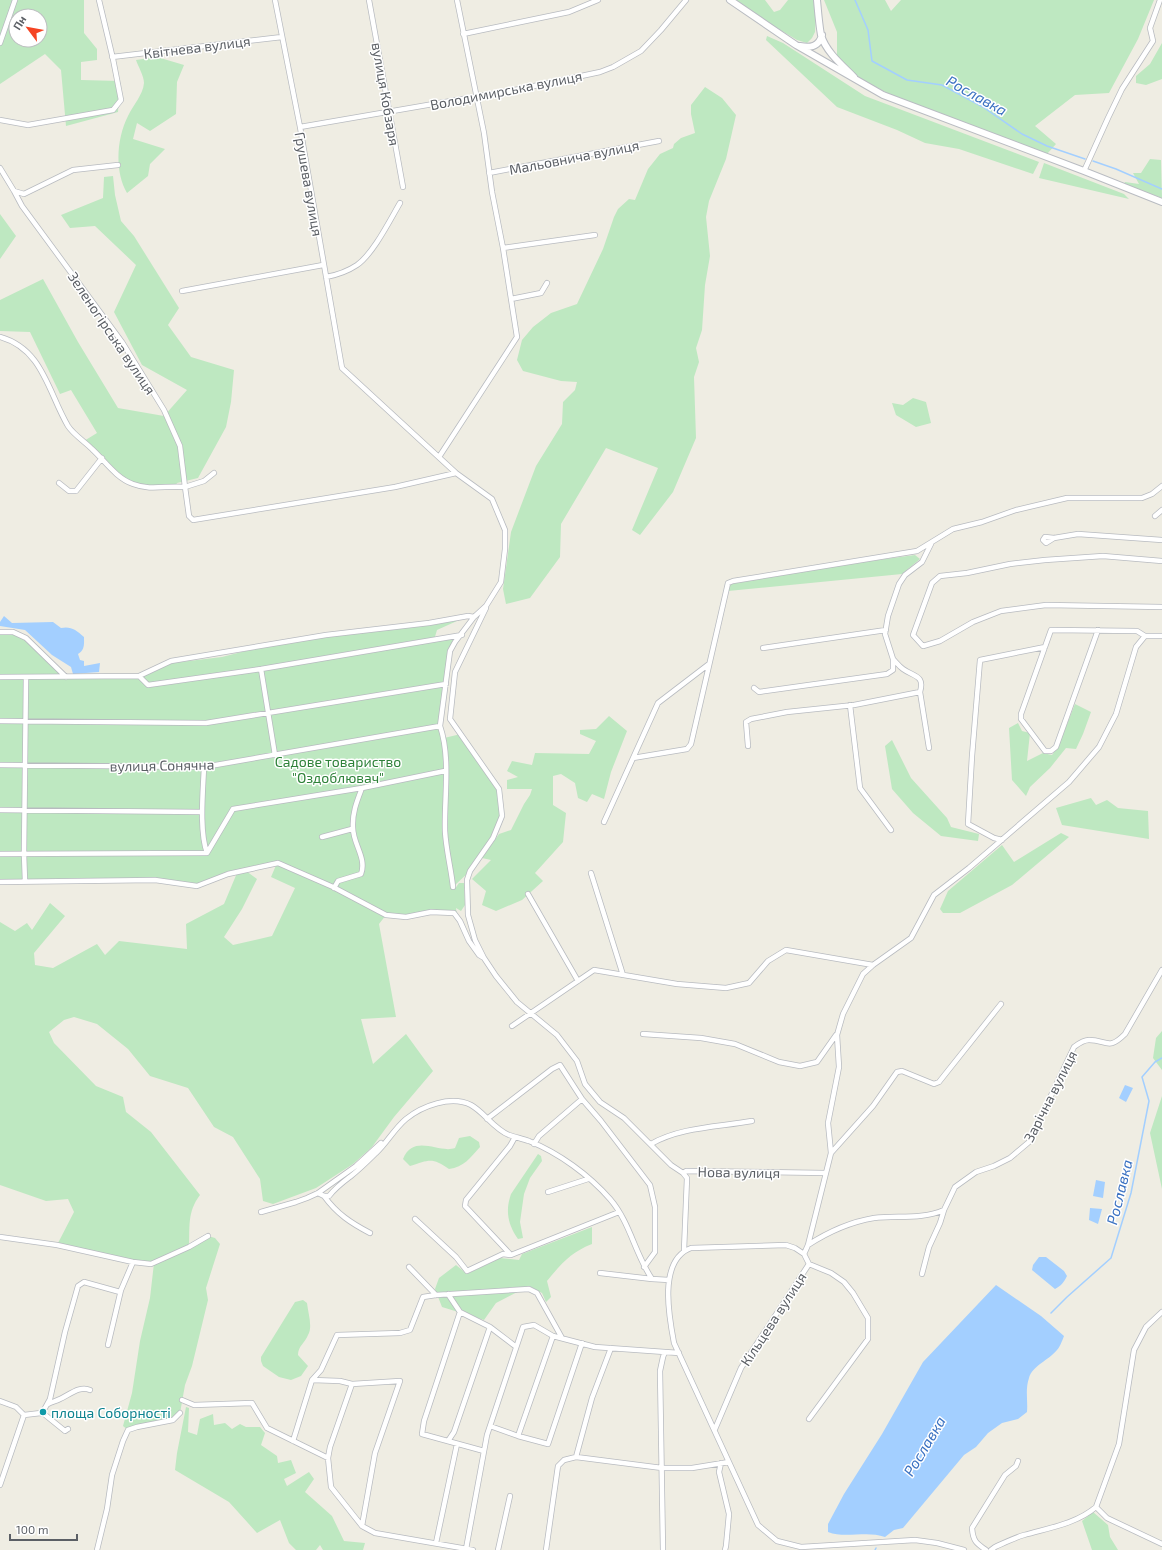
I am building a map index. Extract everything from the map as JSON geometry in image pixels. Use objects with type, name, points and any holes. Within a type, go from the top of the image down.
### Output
[{"type":"main road","points":[[730,0],[796,45],[861,84],[900,103],[1084,171],[1162,202]]},
{"type":"main road","points":[[817,0],[822,35],[827,46],[837,61],[861,84]]},
{"type":"main road","points":[[796,45],[806,47],[815,46],[822,35]]},
{"type":"street","points":[[0,43],[15,0]]},
{"type":"street","points":[[0,120],[28,126],[113,110],[121,100],[99,0]]},
{"type":"street","name":"Грушева вулиця","points":[[275,0],[300,127],[342,368],[439,457]]},
{"type":"street","name":"вулиця Кобзаря","points":[[369,0],[403,187]]},
{"type":"street","points":[[457,0],[484,133],[489,173],[517,337],[439,457],[456,473],[492,499],[505,530],[501,582],[486,606],[455,672],[450,719],[499,789],[502,816],[493,838],[470,871],[466,890],[469,922],[475,940],[484,958],[496,976],[517,1002],[557,1034],[577,1061],[585,1084],[600,1102],[624,1118],[670,1165],[683,1173]]},
{"type":"street","points":[[463,34],[569,12],[598,0]]},
{"type":"street","name":"Володимирська вулиця","points":[[300,127],[581,77],[600,72],[613,67],[641,51],[686,0]]},
{"type":"street","points":[[1084,171],[1122,89],[1153,41],[1150,28],[1160,0]]},
{"type":"street","name":"Квітнева вулиця","points":[[112,57],[282,37]]},
{"type":"street","name":"Мальовнича вулиця","points":[[489,173],[659,141]]},
{"type":"street","points":[[14,191],[24,194],[73,170],[118,164]]},
{"type":"street","name":"Зеленогірська вулиця","points":[[0,168],[22,206],[122,342],[164,410],[180,446],[189,516],[193,520],[395,487],[456,473]]},
{"type":"street","points":[[326,277],[336,275],[350,269],[364,259],[400,203]]},
{"type":"street","points":[[502,248],[595,235]]},
{"type":"street","points":[[182,291],[323,265]]},
{"type":"street","points":[[511,299],[541,293],[547,283]]},
{"type":"street","points":[[0,337],[12,341],[25,350],[34,359],[69,427],[122,478],[133,484],[158,488],[185,487],[204,481],[214,473]]},
{"type":"street","points":[[59,483],[69,491],[76,491],[102,458]]},
{"type":"street","points":[[633,758],[687,749],[691,744],[728,583],[733,580],[917,551],[953,528],[982,522],[1016,510],[1067,498],[1142,498],[1152,494],[1162,486]]},
{"type":"street","points":[[1155,516],[1162,510]]},
{"type":"street","points":[[1054,538],[1078,534],[1162,540]]},
{"type":"street","points":[[754,688],[759,692],[887,674],[893,670],[893,659],[885,634],[888,616],[899,584],[905,575],[922,562],[931,543]]},
{"type":"street","points":[[1162,560],[1103,556],[1045,560],[1010,564],[967,573],[940,576],[932,583],[913,636],[923,646],[940,641],[973,622],[1001,611],[1046,605],[1162,607]]},
{"type":"street","points":[[453,887],[445,832],[444,738],[440,726],[450,651],[474,617],[486,606]]},
{"type":"street","points":[[0,677],[139,676],[176,660],[326,635],[429,623],[468,616],[474,617]]},
{"type":"street","points":[[763,648],[886,630]]},
{"type":"street","points":[[1098,630],[1056,747],[1051,751],[1045,751],[1021,719],[1021,714],[1051,630],[1098,630],[1137,632],[1145,636],[1162,636]]},
{"type":"street","points":[[0,632],[13,632],[26,638],[66,677]]},
{"type":"street","points":[[139,676],[148,685],[260,669],[462,635]]},
{"type":"street","points":[[804,1254],[808,1245],[831,1153],[828,1123],[839,1067],[837,1035],[843,1014],[862,976],[872,965],[911,938],[934,895],[969,868],[1069,782],[1099,747],[1116,714],[1136,647],[1145,636]]},
{"type":"street","points":[[1002,840],[994,838],[968,824],[980,660],[1045,647]]},
{"type":"street","points":[[893,659],[903,669],[919,678],[922,684],[920,692],[929,748]]},
{"type":"street","points":[[604,822],[658,703],[709,664]]},
{"type":"street","points":[[260,669],[275,755]]},
{"type":"street","points":[[25,881],[26,677]]},
{"type":"street","points":[[0,722],[206,723],[446,684]]},
{"type":"street","points":[[748,746],[746,722],[751,719],[787,712],[850,705],[920,692]]},
{"type":"street","points":[[850,705],[860,788],[891,830]]},
{"type":"street","name":"вулиця Сонячна","points":[[0,765],[204,767],[440,726]]},
{"type":"street","points":[[204,767],[202,812],[204,847],[207,853]]},
{"type":"street","points":[[207,853],[233,809],[362,788],[445,771]]},
{"type":"street","points":[[334,888],[338,881],[362,874],[364,867],[352,829],[354,808],[362,788]]},
{"type":"street","points":[[0,810],[202,812]]},
{"type":"street","points":[[322,837],[352,829]]},
{"type":"street","points":[[0,854],[207,853]]},
{"type":"street","points":[[0,882],[155,880],[197,886],[228,874],[278,863],[334,888],[386,915],[406,917],[431,912],[454,913],[460,921],[469,941],[479,955],[484,958]]},
{"type":"street","points":[[591,873],[623,975]]},
{"type":"street","points":[[528,894],[578,981]]},
{"type":"street","points":[[512,1026],[594,970],[677,984],[726,988],[749,983],[768,962],[786,950],[872,965]]},
{"type":"street","name":"Зарічна вулиця","points":[[922,1274],[929,1248],[944,1210],[956,1187],[976,1172],[994,1166],[1010,1158],[1029,1142],[1074,1047],[1089,1040],[1109,1044],[1120,1040],[1125,1034],[1162,970]]},
{"type":"street","points":[[831,1153],[873,1106],[897,1072],[902,1071],[934,1084],[939,1082],[1001,1004]]},
{"type":"street","points":[[643,1034],[701,1038],[735,1044],[779,1062],[800,1066],[817,1062],[837,1035]]},
{"type":"street","points":[[487,1119],[552,1069],[560,1065],[582,1099],[601,1121],[650,1185],[655,1207],[655,1252],[644,1267]]},
{"type":"street","points":[[534,1144],[539,1136],[582,1099]]},
{"type":"street","points":[[324,1196],[329,1196],[336,1187],[378,1152],[405,1120],[423,1108],[441,1103],[458,1102],[471,1105],[507,1134],[534,1144],[566,1161],[576,1168],[610,1199],[624,1219],[644,1267],[652,1279]]},
{"type":"street","points":[[651,1144],[658,1140],[692,1129],[724,1126],[752,1121]]},
{"type":"street","points":[[511,1255],[465,1206],[466,1200],[510,1146],[515,1137]]},
{"type":"street","points":[[261,1212],[308,1198],[318,1193],[356,1166],[381,1143]]},
{"type":"street","name":"Нова вулиця","points":[[684,1250],[687,1178],[683,1173],[686,1171],[826,1173]]},
{"type":"street","points":[[548,1192],[588,1179]]},
{"type":"street","points":[[318,1193],[324,1196],[335,1210],[354,1224],[370,1233]]},
{"type":"street","points":[[808,1245],[823,1235],[844,1225],[874,1218],[918,1216],[944,1210]]},
{"type":"street","points":[[415,1219],[456,1257],[467,1271],[503,1254],[511,1255],[619,1212]]},
{"type":"street","points":[[0,1237],[57,1245],[133,1262],[151,1264],[189,1247],[208,1236]]},
{"type":"street","points":[[809,1264],[804,1254],[795,1248],[786,1245],[699,1247],[684,1250],[672,1267],[669,1280],[669,1313],[674,1343],[758,1525],[777,1541],[800,1548],[915,1540],[938,1543],[964,1550]]},
{"type":"street","points":[[108,1344],[120,1292],[133,1262]]},
{"type":"street","name":"Кільцева вулиця","points":[[715,1429],[741,1368],[809,1264],[832,1273],[844,1282],[853,1293],[868,1318],[868,1339],[809,1419]]},
{"type":"street","points":[[410,1267],[436,1295]]},
{"type":"street","points":[[600,1273],[669,1280]]},
{"type":"street","points":[[41,1413],[48,1404],[78,1286],[84,1282],[120,1292]]},
{"type":"street","points":[[293,1441],[312,1380],[321,1370],[337,1335],[400,1333],[410,1330],[423,1297],[528,1289],[537,1293],[562,1338]]},
{"type":"street","points":[[448,1294],[460,1312],[490,1327],[515,1346]]},
{"type":"street","points":[[460,1312],[424,1421],[422,1434],[484,1452]]},
{"type":"street","points":[[991,1550],[1023,1536],[1049,1530],[1068,1523],[1096,1507],[1119,1444],[1134,1350],[1146,1327],[1162,1312]]},
{"type":"street","points":[[466,1549],[490,1426],[515,1346],[523,1327],[534,1325],[553,1336],[595,1347],[678,1353]]},
{"type":"street","points":[[448,1441],[454,1432],[490,1327]]},
{"type":"street","points":[[518,1436],[553,1336]]},
{"type":"street","points":[[490,1426],[518,1436],[548,1444],[582,1343]]},
{"type":"street","points":[[576,1457],[592,1398],[612,1348]]},
{"type":"street","points":[[663,1550],[660,1371],[662,1357],[665,1352]]},
{"type":"street","points":[[312,1380],[340,1381],[352,1384],[400,1381],[375,1453],[362,1526]]},
{"type":"street","points":[[352,1384],[330,1447],[328,1458],[331,1487],[362,1526],[375,1533],[473,1550]]},
{"type":"street","points":[[48,1404],[81,1389],[86,1388],[90,1390]]},
{"type":"street","points":[[182,1400],[194,1405],[252,1403],[267,1428],[328,1458]]},
{"type":"street","points":[[0,1401],[16,1407],[23,1415]]},
{"type":"street","points":[[98,1550],[107,1509],[112,1476],[128,1430],[173,1420],[180,1413]]},
{"type":"street","points":[[23,1415],[44,1414],[66,1430]]},
{"type":"street","points":[[0,1485],[23,1415]]},
{"type":"street","points":[[436,1543],[457,1444]]},
{"type":"street","points":[[546,1550],[558,1466],[564,1460],[576,1457],[662,1468],[692,1468],[729,1462]]},
{"type":"street","points":[[986,1550],[973,1538],[972,1528],[1005,1475],[1016,1466],[1018,1461]]},
{"type":"street","points":[[721,1463],[719,1472],[729,1514],[725,1550]]},
{"type":"street","points":[[498,1550],[510,1496]]},
{"type":"street","points":[[1096,1507],[1107,1518],[1162,1544]]},
{"type":"green space","points":[[0,0],[84,0],[84,33],[97,49],[97,60],[81,62],[81,80],[120,81],[118,112],[66,126],[61,70],[45,54],[0,84]]},
{"type":"green space","points":[[730,0],[765,0],[774,12],[780,10],[788,0],[817,0],[815,32],[807,43],[797,40]]},
{"type":"green space","points":[[824,0],[885,0],[891,11],[901,0],[1154,0],[1138,39],[1109,93],[1075,95],[1035,126],[1056,144],[1047,154],[891,95],[850,73],[837,61],[837,32]]},
{"type":"green space","points":[[767,36],[783,43],[865,96],[1039,162],[1033,174],[959,149],[925,143],[897,130],[837,107],[766,40]]},
{"type":"green space","points":[[1162,43],[1162,79],[1146,85],[1136,83],[1136,76],[1150,64]]},
{"type":"green space","points":[[157,57],[184,65],[177,82],[176,114],[150,131],[137,123],[133,139],[165,149],[150,164],[148,176],[127,193],[120,175],[118,154],[124,124],[140,96],[144,83],[136,60]]},
{"type":"green space","points":[[705,87],[722,98],[736,115],[726,159],[709,201],[706,217],[710,256],[705,285],[702,330],[696,348],[699,362],[694,377],[696,438],[673,492],[640,535],[632,530],[658,468],[606,448],[561,524],[560,557],[530,598],[506,604],[503,589],[511,532],[536,466],[562,424],[563,402],[575,390],[577,382],[561,381],[523,371],[517,360],[522,340],[533,327],[551,313],[577,304],[603,249],[618,209],[629,199],[635,200],[648,169],[660,154],[673,148],[674,144],[681,138],[695,133],[691,114],[691,105]]},
{"type":"green space","points":[[1150,159],[1161,160],[1162,198],[1124,184],[1125,182],[1139,184],[1133,173],[1141,173]]},
{"type":"green space","points":[[1044,163],[1124,194],[1129,199],[1039,178]]},
{"type":"green space","points":[[113,176],[115,195],[121,221],[134,236],[179,308],[168,325],[191,357],[234,370],[231,402],[226,427],[198,478],[177,483],[175,487],[158,488],[127,482],[84,441],[97,433],[71,390],[60,394],[30,332],[0,331],[0,300],[43,279],[78,342],[118,408],[164,416],[187,390],[142,365],[114,312],[136,265],[95,226],[70,228],[61,215],[103,198],[104,177]]},
{"type":"green space","points":[[0,214],[16,236],[0,259]]},
{"type":"green space","points":[[913,398],[926,402],[931,423],[916,427],[896,415],[892,403],[903,405]]},
{"type":"green space","points":[[915,555],[920,559],[902,574],[728,591],[729,580]]},
{"type":"green space","name":"Садове товариство \"Оздоблювач\"","points":[[468,616],[437,630],[434,640],[449,637],[455,642],[450,651],[440,726],[444,738],[461,734],[499,789],[502,816],[493,838],[470,871],[453,887],[454,890],[459,883],[464,883],[465,905],[461,911],[456,908],[457,915],[450,912],[406,917],[386,915],[379,924],[396,1017],[361,1019],[373,1064],[406,1034],[433,1071],[394,1117],[372,1147],[353,1164],[316,1188],[273,1204],[263,1201],[260,1179],[233,1137],[214,1127],[188,1088],[150,1076],[128,1049],[97,1024],[74,1017],[64,1020],[49,1032],[54,1043],[96,1086],[123,1097],[126,1112],[151,1132],[200,1195],[191,1214],[189,1226],[189,1247],[208,1236],[215,1238],[220,1244],[206,1288],[208,1300],[192,1366],[185,1385],[180,1413],[173,1420],[128,1430],[123,1426],[132,1393],[140,1341],[150,1298],[154,1263],[151,1264],[57,1245],[74,1212],[68,1199],[46,1201],[0,1185],[0,922],[15,931],[27,923],[32,930],[50,903],[65,916],[34,953],[35,965],[53,968],[97,944],[105,955],[119,941],[187,949],[186,924],[224,904],[237,873],[197,886],[155,880],[0,882],[0,632],[13,632],[26,638],[66,677],[139,676],[146,670],[172,663],[222,657],[269,645]],"holes":[[[277,863],[271,877],[295,888],[272,936],[233,945],[224,937],[242,909],[257,879],[246,871]]]},
{"type":"green space","points":[[1075,704],[1091,712],[1076,749],[1066,748],[1050,768],[1030,787],[1026,796],[1012,780],[1009,728],[1018,723],[1022,731],[1030,733],[1027,761],[1043,753],[1052,755],[1058,747]]},
{"type":"green space","points":[[609,716],[627,731],[611,772],[604,799],[592,794],[587,802],[578,798],[575,783],[561,774],[553,776],[553,805],[566,813],[563,842],[535,873],[543,881],[522,900],[496,911],[482,905],[486,891],[472,879],[491,860],[482,858],[499,834],[511,830],[532,789],[507,789],[507,780],[518,777],[507,771],[512,761],[532,765],[535,753],[589,754],[596,741],[580,734],[580,730],[596,729]]},
{"type":"green space","points":[[892,740],[911,778],[947,818],[951,827],[979,834],[978,841],[941,836],[913,813],[892,789],[885,746]]},
{"type":"green space","points":[[1091,798],[1096,805],[1107,800],[1118,808],[1148,811],[1149,839],[1062,825],[1056,808]]},
{"type":"green space","points":[[1061,833],[1069,837],[1012,885],[960,913],[943,913],[940,909],[948,891],[1002,845],[1014,862]]},
{"type":"green space","points":[[1162,1031],[1162,1070],[1153,1058],[1156,1038]]},
{"type":"green space","points":[[1162,1096],[1162,1189],[1150,1133]]},
{"type":"green space","points":[[470,1136],[479,1142],[480,1147],[463,1164],[454,1168],[449,1169],[434,1161],[426,1161],[410,1166],[403,1159],[408,1151],[414,1147],[427,1146],[442,1149],[455,1148],[459,1138]]},
{"type":"green space","points":[[538,1154],[541,1156],[542,1161],[530,1178],[524,1194],[520,1222],[523,1238],[518,1239],[508,1218],[509,1200],[511,1194]]},
{"type":"green space","points":[[592,1227],[592,1244],[578,1251],[567,1259],[547,1281],[551,1297],[546,1302],[542,1293],[529,1286],[496,1303],[484,1320],[442,1307],[435,1289],[439,1278],[456,1265],[467,1274],[500,1258],[519,1260],[522,1254]]},
{"type":"green space","points":[[303,1300],[307,1303],[310,1328],[307,1338],[299,1349],[298,1355],[308,1366],[301,1376],[291,1380],[279,1377],[263,1366],[261,1357],[295,1302]]},
{"type":"green space","points":[[186,1407],[189,1408],[188,1432],[197,1435],[200,1419],[213,1414],[214,1425],[225,1423],[232,1429],[240,1424],[246,1427],[260,1427],[265,1433],[261,1445],[277,1456],[278,1463],[291,1460],[296,1473],[284,1479],[287,1486],[309,1472],[314,1479],[305,1492],[332,1516],[344,1541],[365,1543],[363,1550],[323,1550],[320,1545],[316,1550],[296,1550],[289,1543],[280,1520],[257,1533],[229,1502],[175,1470]]},
{"type":"green space","points":[[1093,1512],[1108,1525],[1110,1537],[1118,1550],[1092,1550],[1082,1521]]},
{"type":"water","points":[[4,616],[12,623],[53,622],[61,628],[71,628],[84,637],[83,649],[78,654],[80,660],[84,661],[84,666],[100,663],[99,672],[73,674],[71,667],[52,655],[25,630],[0,626],[0,622]]},
{"type":"water","points":[[1125,1085],[1133,1088],[1126,1102],[1119,1098]]},
{"type":"water","points":[[1096,1180],[1105,1182],[1103,1198],[1093,1196]]},
{"type":"water","points":[[1090,1208],[1102,1209],[1098,1224],[1089,1220]]},
{"type":"water","points":[[1039,1257],[1046,1257],[1064,1271],[1067,1276],[1059,1287],[1055,1289],[1032,1270],[1033,1265]]},
{"type":"water","points":[[996,1285],[1041,1316],[1064,1336],[1057,1350],[1034,1370],[1029,1378],[1027,1387],[1027,1412],[1018,1419],[1002,1423],[988,1433],[976,1447],[964,1455],[903,1528],[894,1530],[885,1537],[871,1534],[842,1535],[828,1532],[828,1524],[844,1494],[882,1434],[923,1362]]},
{"type":"waterway","name":"Рославка","points":[[855,0],[868,30],[872,61],[907,80],[942,85],[983,107],[1022,134],[1047,146],[1085,159]]},
{"type":"waterway","name":"Рославка","points":[[1093,161],[1116,169],[1162,189]]},
{"type":"waterway","name":"Рославка","points":[[1051,1313],[1111,1258],[1131,1193],[1149,1101],[1142,1077],[1155,1062],[1162,1058]]},
{"type":"place","name":"площа Соборності","points":[[43,1412]]}]
